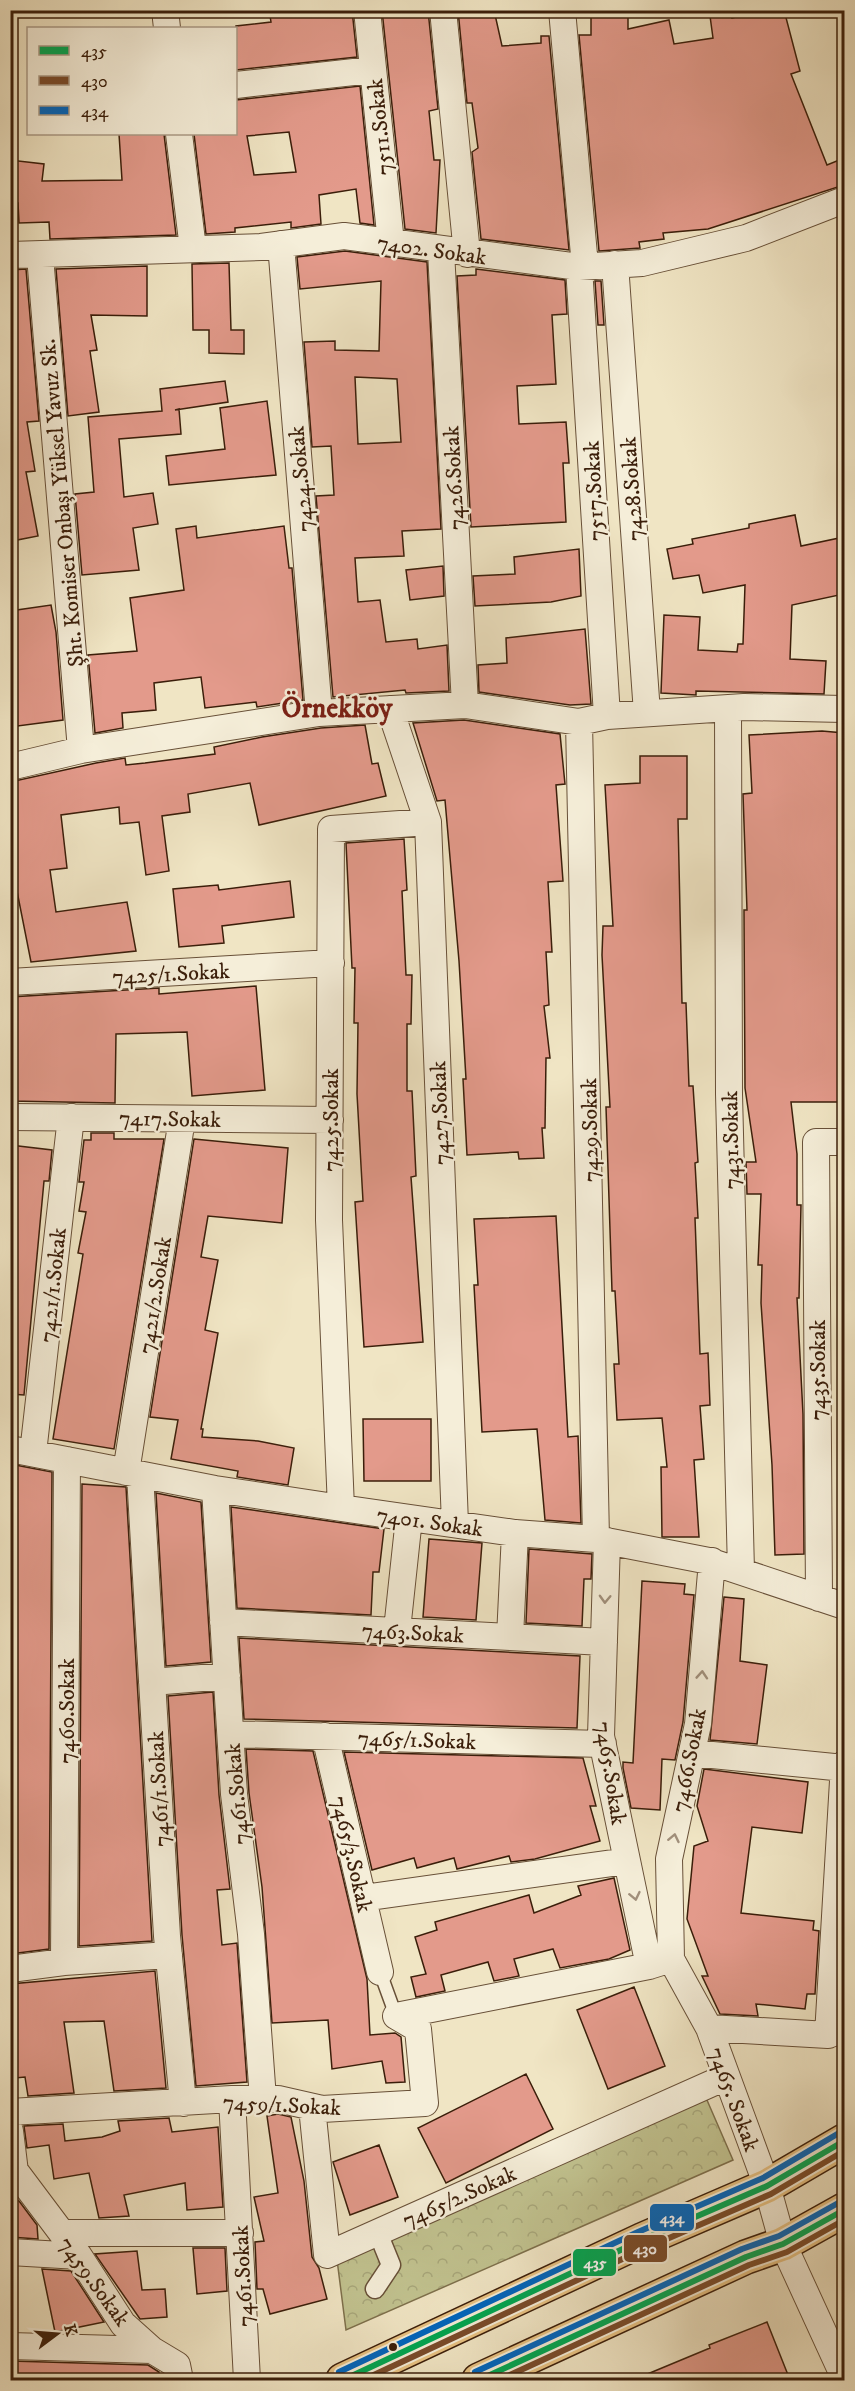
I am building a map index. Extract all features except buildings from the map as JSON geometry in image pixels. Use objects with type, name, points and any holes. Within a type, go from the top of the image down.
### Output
[{"type":"main road","points":[[344,2380],[642,2240],[767,2186],[844,2141]]},
{"type":"main road","points":[[479,2380],[746,2257],[783,2244],[844,2210]]},
{"type":"street","points":[[165,10],[167,27]]},
{"type":"street","name":"7511.Sokak","points":[[367,10],[391,243]]},
{"type":"street","points":[[443,10],[467,254]]},
{"type":"street","name":"7517.Sokak","points":[[562,10],[582,267],[607,716]]},
{"type":"street","points":[[237,85],[372,70]]},
{"type":"street","points":[[179,135],[193,249]]},
{"type":"street","name":"7402. Sokak","points":[[10,255],[40,256],[281,244],[344,236],[441,251],[582,267],[642,263],[746,238],[844,200]]},
{"type":"street","name":"7424.Sokak","points":[[281,244],[319,712]]},
{"type":"street","name":"7426.Sokak","points":[[441,251],[465,705]]},
{"type":"street","name":"Şht. Komiser Onbaşı Yüksel Yavuz Sk.","points":[[40,256],[81,750]]},
{"type":"street","name":"7428.Sokak","points":[[615,264],[647,713]]},
{"type":"street","points":[[10,766],[81,750],[319,712],[465,705],[579,722],[607,716],[728,708],[844,709]]},
{"type":"street","name":"7431.Sokak","points":[[728,708],[729,1094],[741,1572]]},
{"type":"street","name":"7427.Sokak","points":[[390,709],[428,822],[455,1524]]},
{"type":"street","name":"7429.Sokak","points":[[579,722],[602,1540]]},
{"type":"street","name":"7425.Sokak","points":[[341,1508],[329,1220],[331,830],[428,822]]},
{"type":"street","name":"7425/1.Sokak","points":[[10,982],[331,963]]},
{"type":"street","name":"7417.Sokak","points":[[10,1117],[330,1120]]},
{"type":"street","name":"7421/1.Sokak","points":[[22,1451],[71,1118]]},
{"type":"street","name":"7421/2.Sokak","points":[[133,1474],[182,1119]]},
{"type":"street","name":"7435.Sokak","points":[[819,1598],[816,1142],[844,1142]]},
{"type":"street","name":"7401. Sokak","points":[[22,1451],[215,1489],[515,1533],[602,1540],[712,1561],[844,1606]]},
{"type":"street","name":"7460.Sokak","points":[[64,1962],[68,1460]]},
{"type":"street","name":"7461/1.Sokak","points":[[133,1474],[152,1682],[169,1955],[183,2103]]},
{"type":"street","name":"7461.Sokak","points":[[215,1489],[234,1794],[251,1934],[263,2099]]},
{"type":"street","points":[[397,1630],[409,1518]]},
{"type":"street","points":[[510,1637],[515,1533]]},
{"type":"street","name":"7465.Sokak","points":[[602,1540],[603,1744],[627,1861],[660,1962]]},
{"type":"street","name":"7466.Sokak","points":[[660,1962],[669,1859],[698,1724],[712,1561]]},
{"type":"street","name":"7463.Sokak","points":[[223,1622],[604,1642]]},
{"type":"street","points":[[152,1682],[226,1676]]},
{"type":"street","name":"7465/1.Sokak","points":[[231,1734],[603,1744]]},
{"type":"street","name":"7465/3.Sokak","points":[[325,1736],[380,1972]]},
{"type":"street","points":[[692,1754],[844,1767],[836,2032],[709,2028]]},
{"type":"street","points":[[363,1898],[627,1861]]},
{"type":"street","points":[[10,1969],[64,1962],[169,1955]]},
{"type":"street","points":[[396,2016],[660,1962]]},
{"type":"street","name":"7465. Sokak","points":[[660,1962],[709,2028],[767,2186],[783,2244],[844,2377]]},
{"type":"street","name":"7459/1.Sokak","points":[[10,2112],[232,2099],[278,2099],[322,2109],[425,2103],[418,2029],[396,2016]]},
{"type":"street","name":"7465/2.Sokak","points":[[312,2107],[327,2254],[726,2077]]},
{"type":"street","name":"7461.Sokak","points":[[232,2099],[247,2380]]},
{"type":"street","name":"7459.Sokak","points":[[10,2131],[13,2168],[79,2256],[123,2324],[152,2350],[177,2365],[180,2380]]},
{"type":"street","points":[[62,2233],[240,2233]]},
{"type":"street","points":[[375,2289],[391,2265],[378,2233]]},
{"type":"street","points":[[10,2252],[79,2256]]},
{"type":"street","points":[[10,2346],[152,2350]]},
{"type":"lane","points":[[380,1972],[396,2016]]},
{"type":"green space","points":[[700,2084],[733,2160],[346,2330],[335,2244]]},
{"type":"transit line","name":"434","points":[[339,2372],[638,2232],[763,2178],[839,2133]]},
{"type":"transit line","name":"435","points":[[343,2380],[642,2240],[767,2186],[844,2141]]},
{"type":"transit line","name":"430","points":[[363,2380],[646,2248],[771,2194],[844,2151]]},
{"type":"transit line","name":"434","points":[[475,2372],[742,2249],[779,2236],[840,2202]]},
{"type":"transit line","name":"435","points":[[479,2380],[746,2257],[783,2244],[844,2210]]},
{"type":"transit line","name":"430","points":[[499,2380],[749,2265],[787,2252],[844,2220]]},
{"type":"district","name":"Örnekköy","points":[[337,707]]}]
